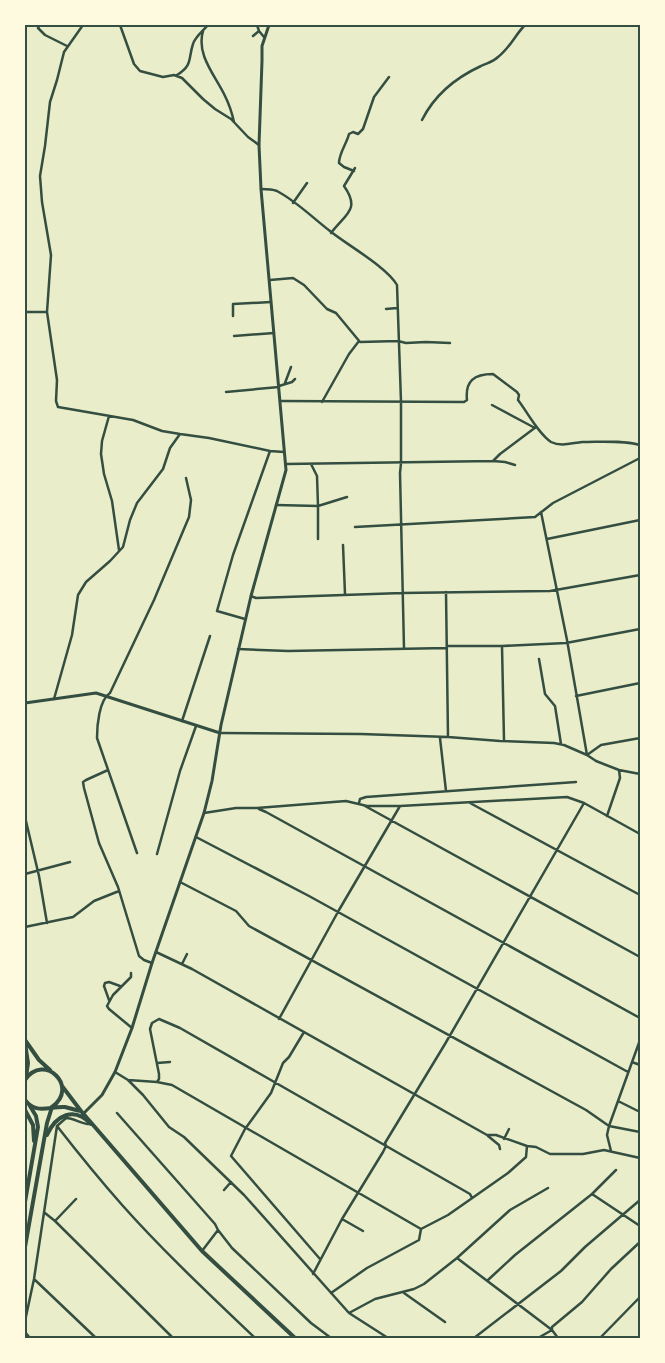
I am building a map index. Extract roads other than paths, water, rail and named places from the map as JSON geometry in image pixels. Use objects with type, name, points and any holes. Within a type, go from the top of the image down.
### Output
[{"type":"main road","points":[[25,1041],[39,1060],[60,1080],[62,1086],[82,1113],[202,1251],[295,1338]]},
{"type":"main road","points":[[25,1041],[28,1063],[25,1079]]},
{"type":"main road","points":[[25,1079],[31,1073],[40,1070],[53,1073]]},
{"type":"main road","points":[[25,1247],[47,1124],[52,1107],[60,1100],[62,1086]]},
{"type":"main road","points":[[25,1100],[36,1116],[38,1127],[25,1202]]},
{"type":"main road","points":[[30,1106],[41,1110],[52,1107],[69,1108],[82,1113]]},
{"type":"main road","points":[[25,1110],[33,1125],[34,1150]]},
{"type":"main road","points":[[45,1140],[52,1124],[64,1116],[79,1115],[92,1124]]},
{"type":"street","points":[[40,25],[38,28],[45,35],[67,46]]},
{"type":"street","points":[[83,25],[64,52],[48,108],[40,176],[41,197],[51,255],[47,312],[57,380],[56,401],[58,407],[133,420],[180,434],[284,452]]},
{"type":"street","points":[[120,25],[134,64],[140,71],[163,77],[176,75],[188,66],[193,45],[208,25]]},
{"type":"street","points":[[257,25],[264,37]]},
{"type":"street","points":[[82,1113],[102,1095],[115,1072],[132,1028],[152,963],[204,813],[245,619],[286,464],[259,145],[262,56],[264,37],[269,25]]},
{"type":"street","points":[[422,120],[434,100],[443,90],[500,56],[509,48],[525,25]]},
{"type":"street","points":[[203,31],[201,40],[202,52],[228,102],[235,123]]},
{"type":"street","points":[[253,36],[259,31]]},
{"type":"street","points":[[176,75],[182,78],[215,109],[231,119],[248,137],[259,145]]},
{"type":"street","points":[[331,232],[348,213],[352,205],[351,196],[344,186],[355,169],[344,167],[339,163],[339,158],[349,134],[353,132],[358,134],[364,129],[374,97],[388,77]]},
{"type":"street","points":[[293,203],[307,183]]},
{"type":"street","points":[[262,188],[276,191],[293,203],[382,269],[397,285],[401,402],[400,473],[404,648]]},
{"type":"street","points":[[270,280],[293,278],[304,285],[327,309],[336,313],[359,342]]},
{"type":"street","points":[[233,316],[233,304],[272,302]]},
{"type":"street","points":[[386,309],[397,308]]},
{"type":"street","points":[[25,312],[47,312]]},
{"type":"street","points":[[234,336],[274,333]]},
{"type":"street","points":[[322,402],[349,354],[359,342],[398,340],[406,342],[450,343]]},
{"type":"street","points":[[285,383],[291,367]]},
{"type":"street","points":[[281,402],[468,401],[466,392],[468,383],[474,378],[493,374],[519,394],[518,400],[530,415],[535,427]]},
{"type":"street","points":[[226,392],[279,387],[285,383],[292,382],[294,379]]},
{"type":"street","points":[[492,404],[535,427],[550,441],[563,445],[580,442],[618,442],[640,445]]},
{"type":"street","points":[[109,416],[102,440],[101,454],[104,474],[112,501],[119,552]]},
{"type":"street","points":[[493,461],[535,427]]},
{"type":"street","points":[[54,699],[72,635],[78,595],[86,582],[119,552],[137,503],[163,469],[170,448],[180,434]]},
{"type":"street","points":[[245,619],[217,611],[233,555],[270,451]]},
{"type":"street","points":[[355,527],[535,517],[553,503],[640,458]]},
{"type":"street","points":[[286,464],[493,461],[515,465]]},
{"type":"street","points":[[311,464],[317,476],[318,539]]},
{"type":"street","points":[[137,853],[98,738],[97,723],[105,696],[110,693],[154,600],[189,517],[191,500],[186,478]]},
{"type":"street","points":[[276,505],[318,506],[347,497]]},
{"type":"street","points":[[541,512],[587,755]]},
{"type":"street","points":[[546,539],[640,520]]},
{"type":"street","points":[[343,546],[345,594]]},
{"type":"street","points":[[251,596],[256,598],[345,594],[556,590],[640,575]]},
{"type":"street","points":[[446,592],[448,737]]},
{"type":"street","points":[[238,649],[288,651],[502,646],[566,642],[640,629]]},
{"type":"street","points":[[182,721],[210,636]]},
{"type":"street","points":[[502,646],[504,740]]},
{"type":"street","points":[[539,659],[545,694],[555,706],[561,744]]},
{"type":"street","points":[[576,696],[640,683]]},
{"type":"street","points":[[25,703],[96,693],[220,733],[361,734],[561,744],[619,770],[640,774]]},
{"type":"street","points":[[157,854],[180,771],[196,726]]},
{"type":"street","points":[[440,737],[446,791]]},
{"type":"street","points":[[587,755],[601,745],[640,738]]},
{"type":"street","points":[[108,770],[83,782],[99,843],[119,891],[139,956],[152,963]]},
{"type":"street","points":[[606,816],[620,778],[619,770]]},
{"type":"street","points":[[359,803],[360,799],[366,797],[576,782]]},
{"type":"street","points":[[363,805],[400,806],[567,798],[584,803],[640,834]]},
{"type":"street","points":[[204,813],[236,808],[346,801],[359,803],[640,957]]},
{"type":"street","points":[[469,802],[640,895]]},
{"type":"street","points":[[313,1274],[342,1219],[386,1146],[385,1143],[450,1036],[584,803]]},
{"type":"street","points":[[279,1019],[338,912],[400,806]]},
{"type":"street","points":[[258,808],[640,1018]]},
{"type":"street","points":[[25,817],[47,923]]},
{"type":"street","points":[[196,837],[338,912],[628,1072]]},
{"type":"street","points":[[25,874],[70,862]]},
{"type":"street","points":[[180,882],[236,912],[249,926],[586,1110],[608,1126],[640,1132]]},
{"type":"street","points":[[25,927],[73,917],[94,901],[119,891]]},
{"type":"street","points":[[156,952],[182,964],[486,1135],[499,1145],[500,1149]]},
{"type":"street","points":[[182,964],[187,954]]},
{"type":"street","points":[[131,973],[131,977],[120,986],[109,1000],[107,1006],[132,1028]]},
{"type":"street","points":[[109,1000],[104,986],[105,983],[110,982],[120,986]]},
{"type":"street","points":[[157,1082],[159,1079],[157,1063],[150,1029],[154,1020],[159,1019],[180,1028],[470,1194],[472,1198]]},
{"type":"street","points":[[304,1032],[283,1063],[264,1103],[245,1129],[231,1156],[320,1260]]},
{"type":"street","points":[[610,1151],[607,1135],[608,1126],[640,1040]]},
{"type":"street","points":[[157,1063],[170,1062]]},
{"type":"street","points":[[632,1062],[640,1065]]},
{"type":"street","points":[[115,1072],[128,1080],[169,1127],[184,1137],[231,1182],[349,1313],[388,1338]]},
{"type":"street","points":[[128,1080],[157,1082],[172,1086],[357,1194],[421,1229]]},
{"type":"street","points":[[618,1101],[640,1112]]},
{"type":"street","points":[[116,1112],[215,1224],[232,1248],[311,1324],[332,1338]]},
{"type":"street","points":[[25,1321],[45,1213],[57,1126],[66,1118],[78,1120],[85,1125],[92,1124]]},
{"type":"street","points":[[57,1126],[134,1218],[195,1281],[255,1338]]},
{"type":"street","points":[[504,1138],[509,1129]]},
{"type":"street","points":[[486,1135],[496,1135],[527,1146],[543,1149],[550,1154],[583,1154],[604,1150],[640,1158]]},
{"type":"street","points":[[421,1229],[448,1214],[518,1165],[526,1157],[527,1146]]},
{"type":"street","points":[[487,1281],[515,1255],[592,1194],[616,1170]]},
{"type":"street","points":[[224,1190],[231,1182]]},
{"type":"street","points":[[349,1313],[375,1299],[414,1290],[424,1284],[457,1258],[510,1210],[548,1188]]},
{"type":"street","points":[[592,1194],[640,1226]]},
{"type":"street","points":[[55,1221],[76,1199]]},
{"type":"street","points":[[474,1338],[561,1271],[585,1247],[640,1200]]},
{"type":"street","points":[[45,1213],[173,1338]]},
{"type":"street","points":[[342,1219],[363,1231]]},
{"type":"street","points":[[331,1293],[367,1268],[419,1240],[421,1229]]},
{"type":"street","points":[[202,1251],[218,1230]]},
{"type":"street","points":[[538,1338],[552,1330],[582,1302],[616,1264],[640,1242]]},
{"type":"street","points":[[457,1258],[552,1330],[558,1338]]},
{"type":"street","points":[[34,1278],[96,1338]]},
{"type":"street","points":[[402,1292],[445,1322]]},
{"type":"street","points":[[600,1338],[640,1297]]},
{"type":"street","points":[[25,1332],[30,1338]]}]
